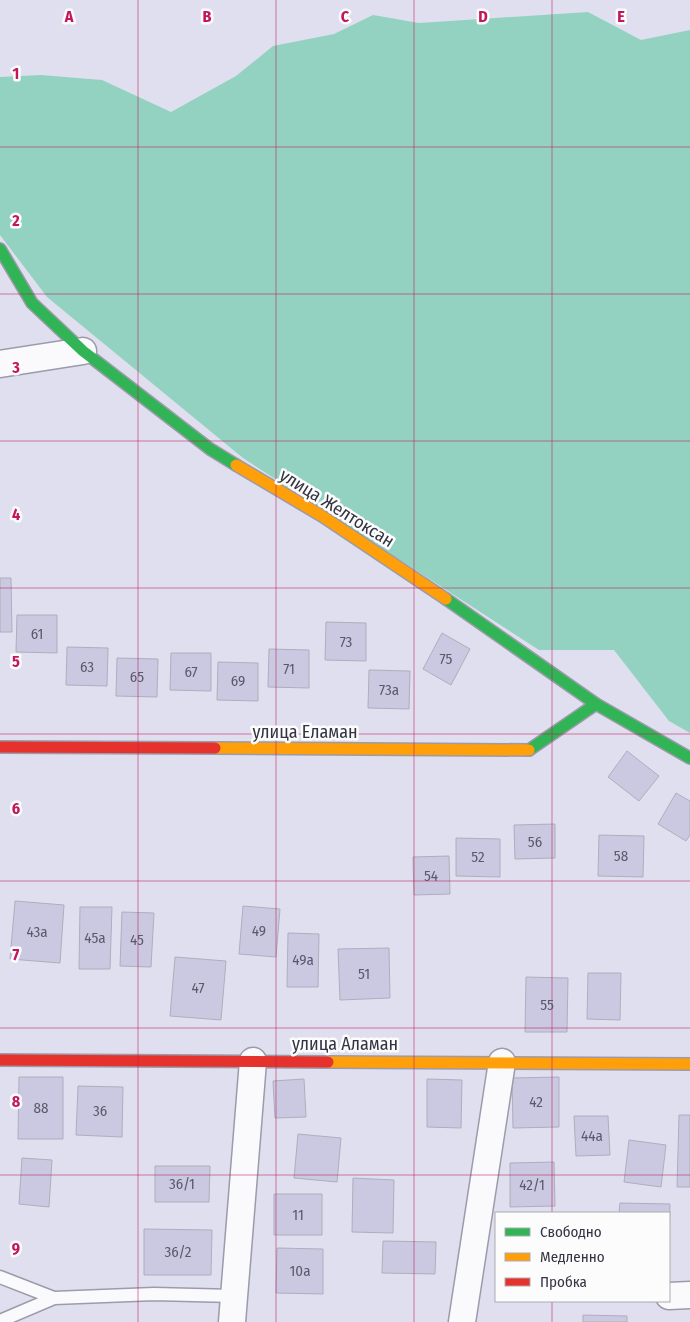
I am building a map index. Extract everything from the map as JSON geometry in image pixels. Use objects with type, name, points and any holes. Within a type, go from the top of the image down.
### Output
[{"type":"street","name":"улица Желтоксан","points":[[0,249],[32,303],[84,351],[210,449],[330,522],[458,607],[596,704],[690,758]]},
{"type":"street","points":[[0,364],[84,351]]},
{"type":"street","name":"улица Еламан","points":[[0,747],[530,750],[596,704]]},
{"type":"street","name":"улица Аламан","points":[[0,1060],[690,1064]]},
{"type":"street","points":[[232,1322],[254,1061]]},
{"type":"street","points":[[462,1322],[502,1062]]},
{"type":"street","points":[[670,1296],[690,1295]]},
{"type":"lane","points":[[0,1277],[54,1298]]},
{"type":"lane","points":[[0,1321],[54,1298],[154,1294],[234,1296]]},
{"type":"green space","points":[[588,12],[641,40],[690,30],[690,733],[669,721],[614,650],[539,650],[243,458],[47,297],[0,235],[0,77],[41,75],[102,80],[171,112],[236,76],[273,46],[334,34],[373,15],[419,23]]},
{"type":"building","points":[[0,578],[11,578],[12,632],[0,632]]},
{"type":"building","points":[[17,615],[57,615],[57,653],[16,652]]},
{"type":"building","points":[[326,622],[366,623],[366,661],[325,660]]},
{"type":"building","points":[[442,633],[470,649],[451,685],[423,669]]},
{"type":"building","points":[[67,647],[108,648],[107,686],[66,685]]},
{"type":"building","points":[[269,649],[309,650],[309,688],[268,687]]},
{"type":"building","points":[[171,653],[211,653],[211,691],[170,690]]},
{"type":"building","points":[[117,658],[158,659],[157,697],[116,696]]},
{"type":"building","points":[[218,662],[258,663],[258,701],[217,700]]},
{"type":"building","points":[[369,670],[410,671],[409,709],[368,708]]},
{"type":"building","points":[[627,751],[659,776],[639,801],[608,777]]},
{"type":"building","points":[[676,793],[690,801],[690,835],[686,841],[658,824]]},
{"type":"building","points":[[555,824],[555,858],[515,859],[514,825]]},
{"type":"building","points":[[599,835],[644,836],[643,877],[598,876]]},
{"type":"building","points":[[456,838],[500,839],[500,877],[456,876]]},
{"type":"building","points":[[449,856],[450,894],[414,895],[413,857]]},
{"type":"building","points":[[15,901],[64,905],[60,963],[10,959]]},
{"type":"building","points":[[243,906],[280,909],[276,957],[239,954]]},
{"type":"building","points":[[80,907],[112,907],[110,969],[79,969]]},
{"type":"building","points":[[122,912],[154,913],[151,967],[120,966]]},
{"type":"building","points":[[288,933],[319,934],[318,987],[287,987]]},
{"type":"building","points":[[389,948],[390,998],[340,1000],[338,949]]},
{"type":"building","points":[[175,957],[226,961],[221,1020],[170,1016]]},
{"type":"building","points":[[588,973],[621,973],[620,1020],[587,1019]]},
{"type":"building","points":[[526,977],[568,978],[567,1032],[525,1032]]},
{"type":"building","points":[[19,1077],[63,1077],[63,1139],[18,1139]]},
{"type":"building","points":[[559,1077],[559,1127],[513,1128],[512,1078]]},
{"type":"building","points":[[304,1079],[306,1117],[275,1118],[273,1081]]},
{"type":"building","points":[[427,1079],[462,1080],[461,1128],[427,1127]]},
{"type":"building","points":[[78,1086],[123,1087],[122,1137],[76,1135]]},
{"type":"building","points":[[679,1115],[690,1115],[690,1187],[677,1187]]},
{"type":"building","points":[[574,1116],[608,1116],[610,1155],[576,1156]]},
{"type":"building","points":[[298,1134],[341,1138],[337,1182],[294,1178]]},
{"type":"building","points":[[629,1140],[666,1145],[661,1187],[624,1182]]},
{"type":"building","points":[[22,1158],[52,1160],[49,1207],[19,1204]]},
{"type":"building","points":[[554,1162],[555,1206],[510,1207],[510,1163]]},
{"type":"building","points":[[155,1166],[210,1166],[209,1202],[155,1202]]},
{"type":"building","points":[[353,1178],[394,1180],[393,1233],[352,1232]]},
{"type":"building","points":[[274,1194],[322,1194],[322,1235],[274,1235]]},
{"type":"building","points":[[620,1203],[670,1204],[670,1212],[619,1212]]},
{"type":"building","points":[[144,1229],[212,1230],[211,1275],[144,1275]]},
{"type":"building","points":[[383,1241],[436,1242],[435,1274],[382,1273]]},
{"type":"building","points":[[277,1248],[323,1249],[323,1294],[276,1293]]},
{"type":"building","points":[[583,1315],[627,1316],[627,1322],[583,1322]]},
{"type":"traffic: fast","points":[[0,249],[32,303],[83,351],[210,449],[236,465]]},
{"type":"traffic: fast","points":[[446,599],[596,704],[690,758]]},
{"type":"traffic: fast","points":[[529,750],[596,704]]},
{"type":"traffic: slow","points":[[236,465],[322,516],[446,599]]},
{"type":"traffic: slow","points":[[215,748],[529,750]]},
{"type":"traffic: slow","points":[[328,1062],[690,1064]]},
{"type":"traffic: jam","points":[[0,747],[215,748]]},
{"type":"traffic: jam","points":[[0,1060],[328,1062]]}]
